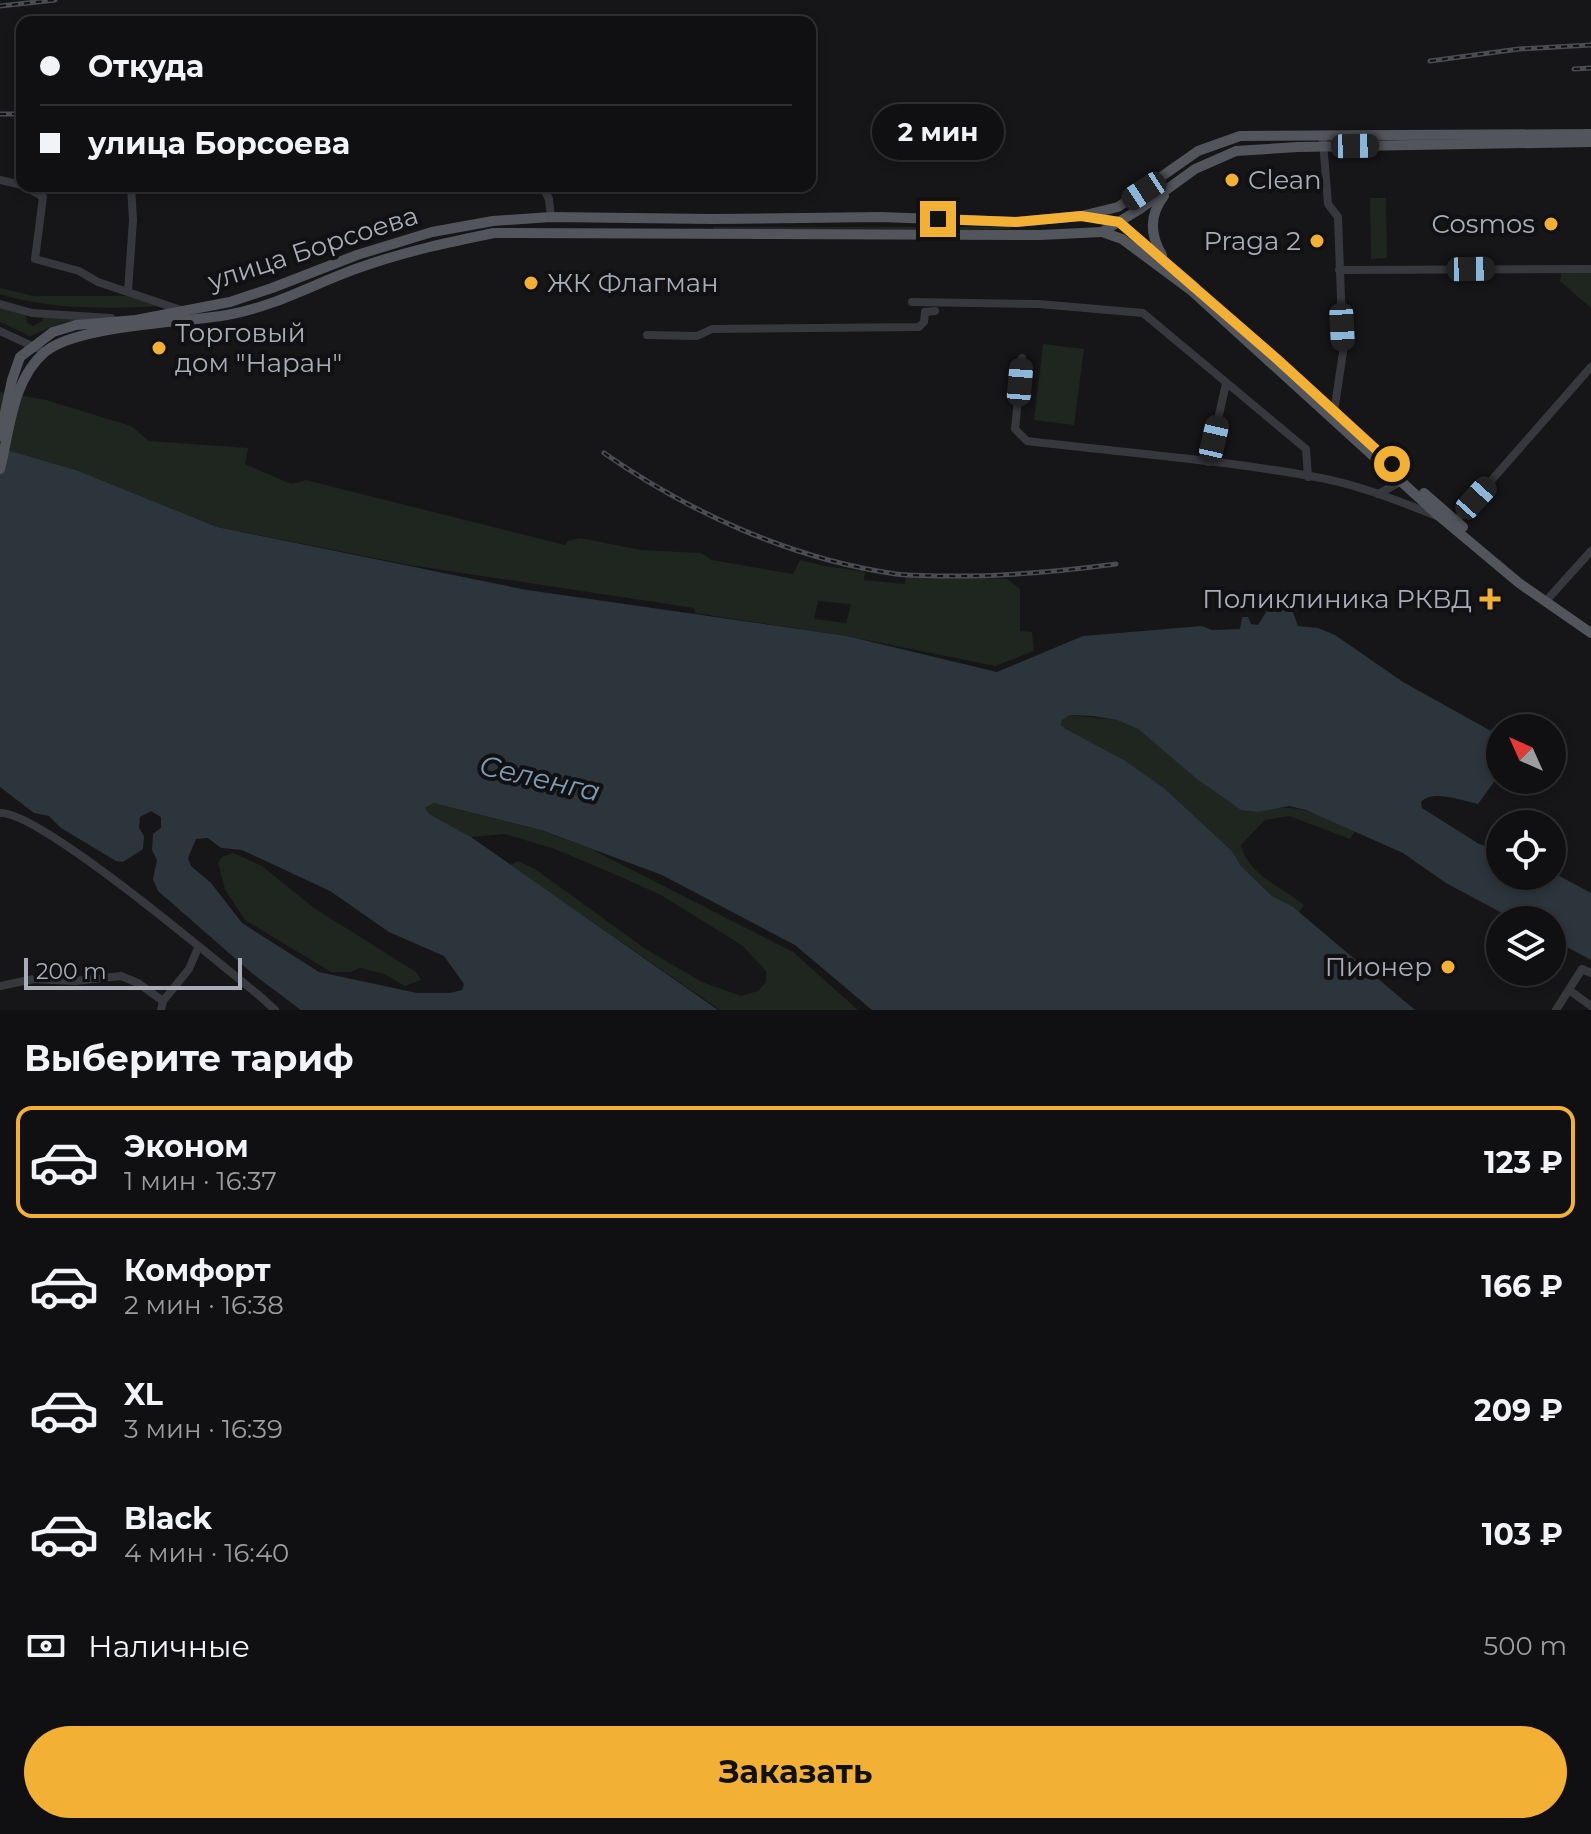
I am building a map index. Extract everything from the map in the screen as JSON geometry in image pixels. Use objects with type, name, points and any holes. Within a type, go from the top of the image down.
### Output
[{"type":"main road","name":"улица Борсоева","points":[[17,381],[20,357],[53,332],[76,325],[136,320],[251,295],[357,255],[432,232],[493,221],[551,217],[881,217],[1016,222],[1081,216],[1118,207],[1190,156],[1219,141],[1240,136],[1591,134]]},
{"type":"main road","points":[[1453,523],[1439,516],[1334,415],[1192,291],[1122,239],[1102,232],[1114,221],[1168,191],[1195,169],[1236,151],[1591,142]]},
{"type":"main road","points":[[1168,191],[1154,212],[1153,237],[1192,291]]},
{"type":"main road","points":[[1114,221],[1118,207]]},
{"type":"main road","points":[[1081,216],[1114,221],[1172,267],[1453,523],[1591,633]]},
{"type":"main road","points":[[551,217],[551,232]]},
{"type":"main road","points":[[1016,222],[1016,234]]},
{"type":"main road","name":"улица Борсоева","points":[[17,381],[45,352],[60,342],[82,336],[231,315],[277,301],[363,266],[435,245],[494,233],[1102,232]]},
{"type":"main road","points":[[0,436],[17,381]]},
{"type":"main road","points":[[0,469],[17,381]]},
{"type":"main road","points":[[1546,600],[1591,626]]},
{"type":"street","points":[[1322,134],[1328,204],[1338,217],[1343,352],[1334,415]]},
{"type":"street","points":[[34,192],[43,197],[35,259],[79,271],[98,282],[181,310]]},
{"type":"street","points":[[128,291],[133,220],[131,192]]},
{"type":"street","points":[[545,192],[551,217]]},
{"type":"street","points":[[1339,270],[1589,271]]},
{"type":"street","points":[[912,302],[1039,304],[1143,313],[1306,449],[1308,477]]},
{"type":"street","points":[[0,304],[35,313],[136,320]]},
{"type":"street","points":[[647,335],[697,336],[712,329],[919,327],[924,322],[925,312],[935,311]]},
{"type":"street","points":[[0,331],[45,352]]},
{"type":"street","points":[[20,341],[20,357]]},
{"type":"street","points":[[1022,358],[1015,429],[1027,441],[1308,477],[1378,494],[1439,516]]},
{"type":"street","points":[[1453,523],[1591,367]]},
{"type":"street","points":[[1208,462],[1226,384]]},
{"type":"street","points":[[1378,494],[1402,481]]},
{"type":"street","points":[[1546,600],[1591,551]]},
{"type":"street","points":[[0,813],[18,816],[71,848],[275,1010]]},
{"type":"street","points":[[0,986],[34,979],[75,981],[121,976],[138,983],[162,1006],[189,969],[198,948]]},
{"type":"street","points":[[1556,1010],[1582,969],[1591,973]]},
{"type":"street","points":[[1569,990],[1591,1006]]},
{"type":"shaded area","points":[[1370,198],[1386,198],[1387,258],[1371,259]]},
{"type":"shaded area","points":[[713,227],[1011,227],[1011,229],[713,230]]},
{"type":"shaded area","points":[[1562,269],[1591,269],[1591,308],[1560,281]]},
{"type":"shaded area","points":[[0,288],[33,296],[141,296],[162,306],[60,306],[0,294]]},
{"type":"shaded area","points":[[0,303],[26,311],[27,323],[33,326],[42,321],[45,314],[93,318],[62,323],[30,336],[0,322]]},
{"type":"shaded area","points":[[1043,344],[1084,349],[1074,425],[1034,420]]},
{"type":"shaded area","points":[[0,392],[46,400],[131,426],[149,441],[248,448],[245,464],[291,484],[306,480],[565,545],[580,538],[641,550],[701,553],[712,560],[793,574],[800,560],[865,572],[864,580],[905,584],[906,576],[1007,579],[1020,589],[1020,631],[1032,632],[1034,651],[995,666],[847,636],[695,613],[694,608],[410,565],[217,527],[76,470],[0,448]],"holes":[[[818,601],[851,604],[846,623],[814,619]]]},
{"type":"shaded area","points":[[1070,715],[1117,720],[1138,729],[1161,748],[1258,812],[1285,808],[1308,811],[1355,831],[1350,839],[1289,816],[1265,820],[1241,845],[1258,872],[1304,905],[1299,912],[1272,896],[1241,866],[1232,851],[1164,788],[1124,760],[1061,725],[1062,720]]},
{"type":"shaded area","points":[[434,803],[540,830],[591,849],[793,952],[858,1010],[720,1010],[510,865],[518,861],[535,869],[647,950],[702,982],[741,996],[758,991],[766,982],[766,971],[743,946],[661,895],[555,849],[505,834],[471,837],[428,814],[425,808]]},
{"type":"shaded area","points":[[233,853],[262,866],[314,908],[416,972],[421,980],[405,986],[384,974],[360,968],[350,972],[331,972],[245,920],[225,889],[218,863],[222,857]]},
{"type":"water","name":"Селенга","points":[[0,448],[76,470],[217,527],[527,590],[847,636],[997,672],[1083,636],[1202,626],[1212,630],[1240,629],[1242,617],[1248,617],[1251,624],[1258,625],[1268,609],[1292,610],[1298,626],[1318,628],[1335,635],[1403,682],[1486,728],[1486,793],[1478,804],[1433,796],[1421,802],[1422,808],[1486,846],[1486,890],[1566,890],[1566,880],[1591,893],[1591,960],[1566,947],[1566,906],[1489,906],[1446,883],[1403,853],[1306,810],[1289,806],[1258,812],[1241,810],[1197,779],[1138,729],[1117,720],[1093,716],[1070,715],[1062,720],[1061,725],[1124,760],[1164,788],[1232,851],[1241,866],[1272,896],[1293,907],[1415,1010],[872,1010],[795,945],[662,875],[541,830],[434,803],[425,808],[429,814],[471,837],[718,1010],[301,1010],[253,974],[158,891],[153,879],[157,860],[152,850],[153,834],[161,828],[161,817],[151,811],[140,817],[143,849],[123,862],[116,861],[61,828],[49,816],[34,813],[0,787]],"holes":[[[208,838],[221,848],[242,850],[330,891],[389,932],[444,956],[464,984],[462,990],[417,993],[319,972],[242,923],[211,883],[191,866],[188,858],[196,839]]]},
{"type":"railway","points":[[0,6],[55,0]]},
{"type":"railway","points":[[1430,61],[1519,49],[1591,45]]},
{"type":"railway","points":[[1574,69],[1591,68]]},
{"type":"railway","points":[[0,114],[16,114]]},
{"type":"railway","points":[[604,453],[707,514],[781,545],[857,567],[901,575],[962,576],[1116,564]]},
{"type":"place","name":"Clean","points":[[1232,180]]},
{"type":"place","name":"Cosmos","points":[[1551,224]]},
{"type":"place","name":"Praga 2","points":[[1317,241]]},
{"type":"place","name":"ЖК Флагман","points":[[531,283]]},
{"type":"place","name":"Торговый дом \"Наран\"","points":[[159,348]]},
{"type":"place","name":"Поликлиника РКВД","points":[[1490,599]]},
{"type":"place","name":"Пионер","points":[[1448,967]]},
{"type":"route","points":[[938,219],[1016,222],[1081,216],[1119,222],[1392,464]]}]
